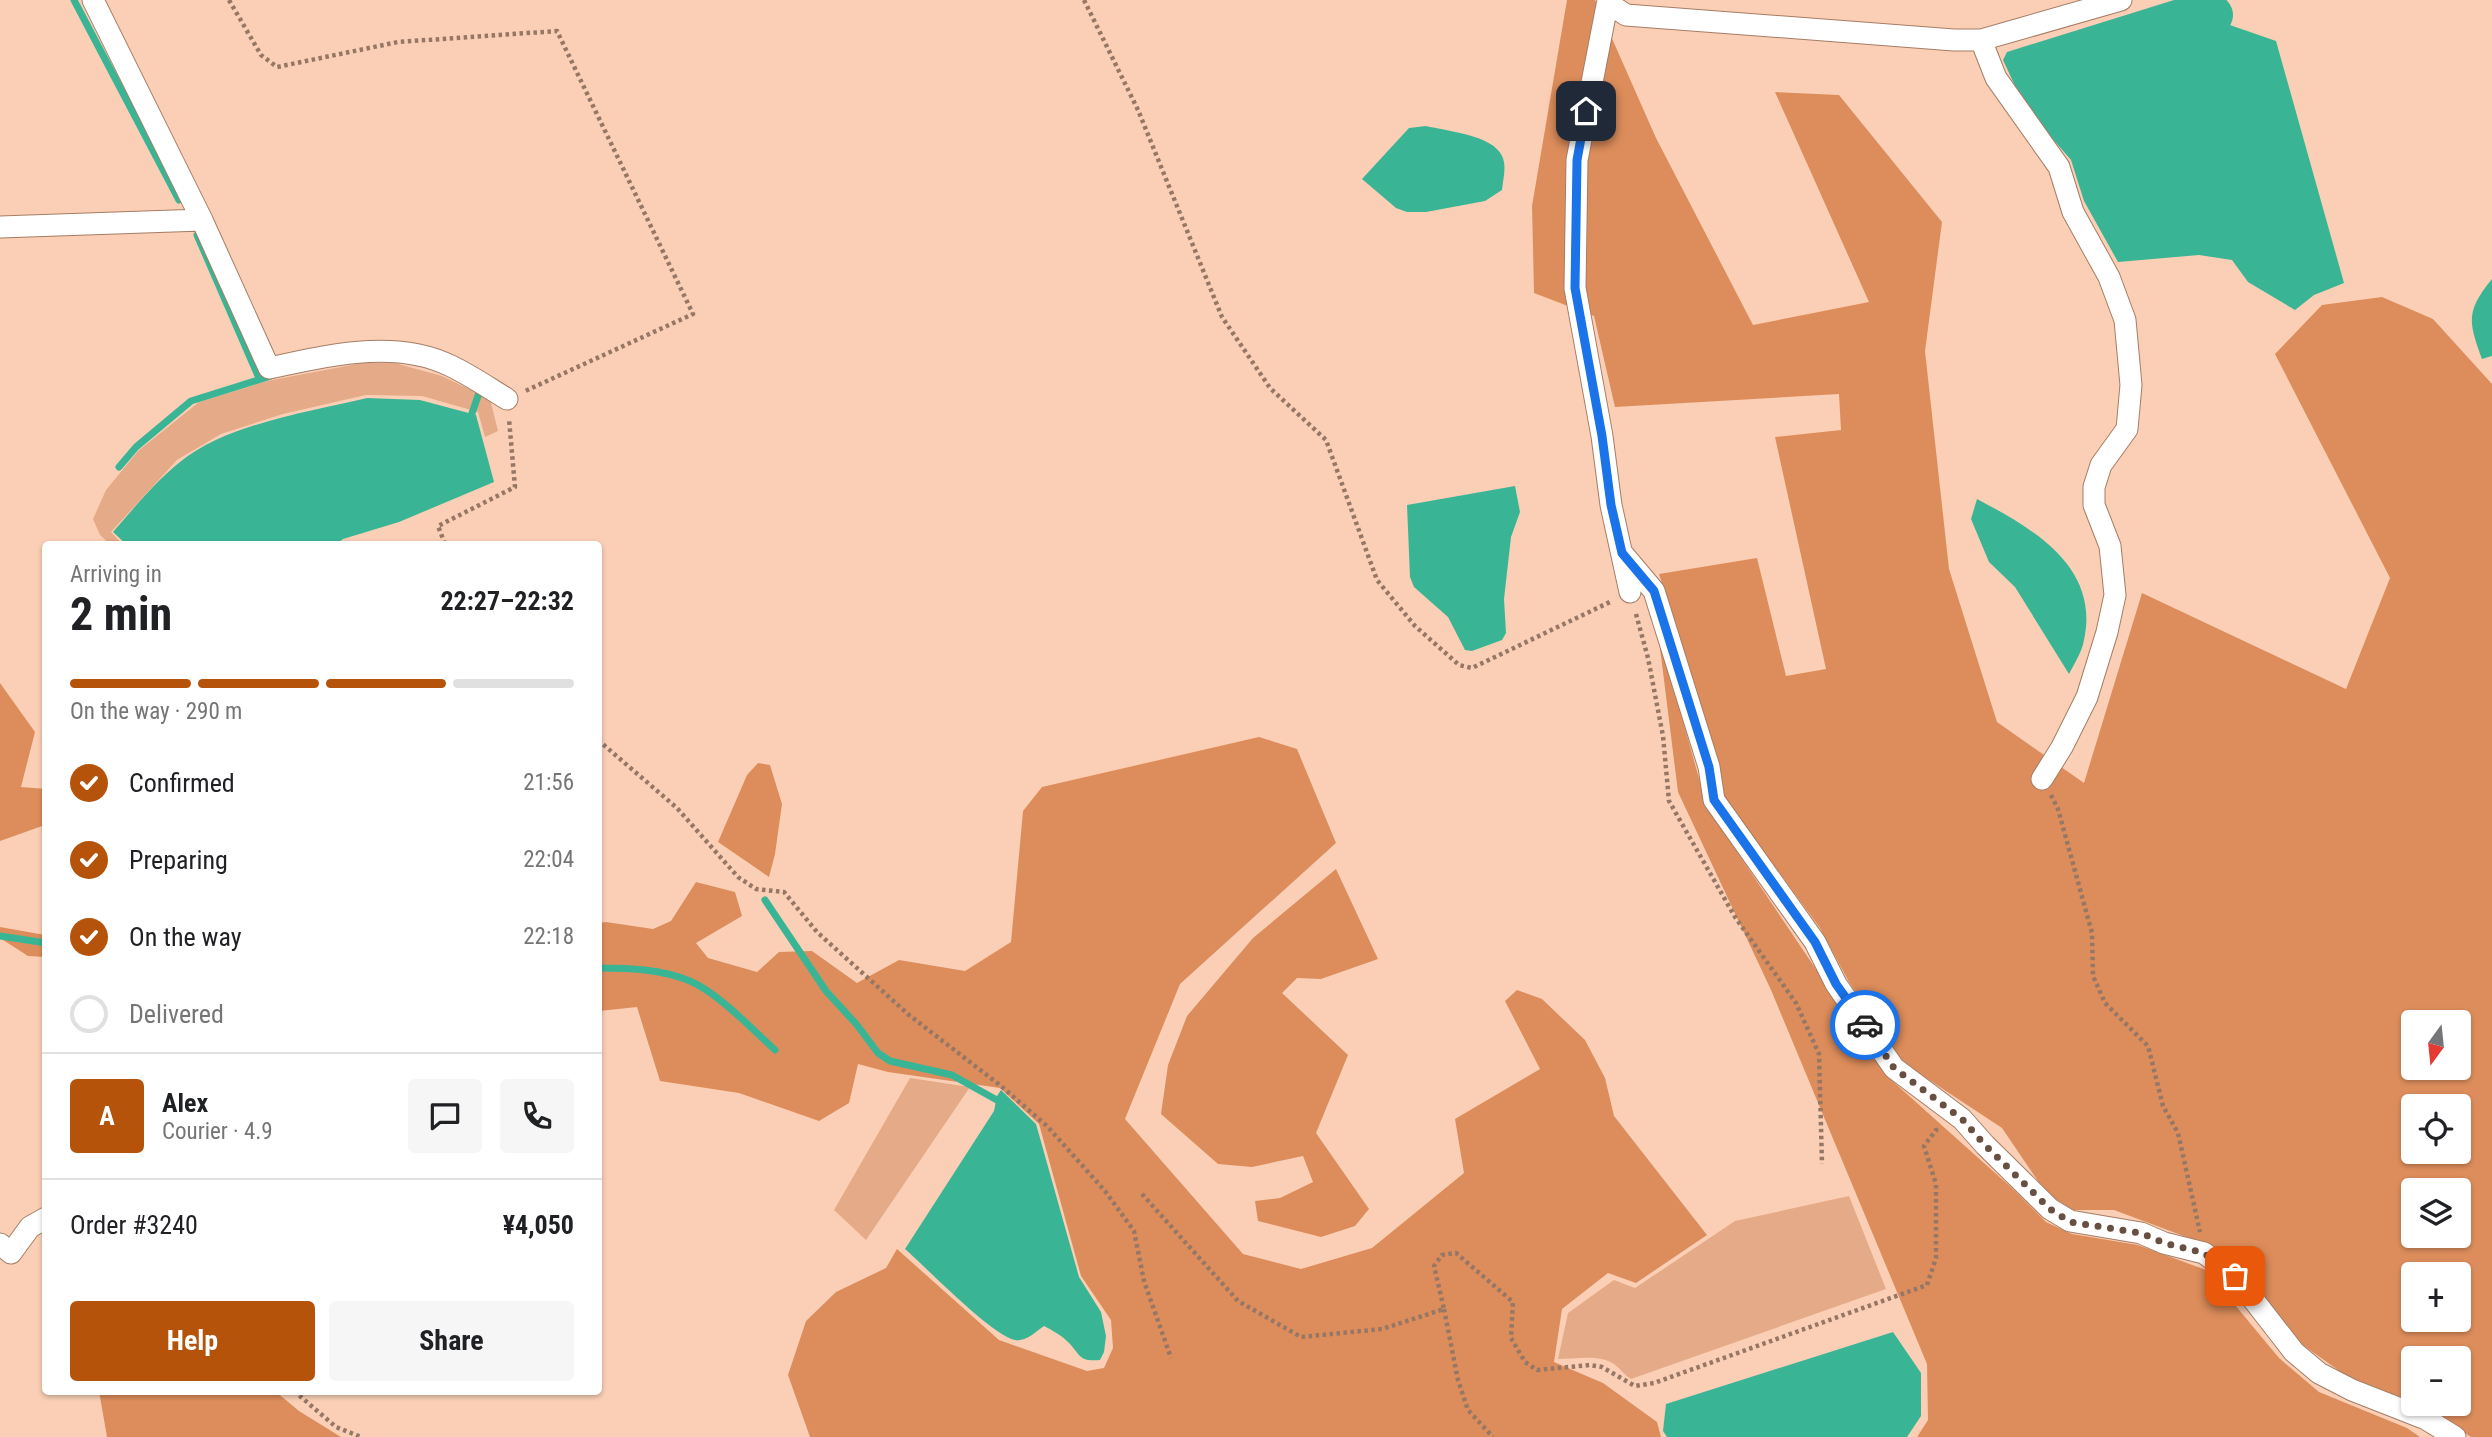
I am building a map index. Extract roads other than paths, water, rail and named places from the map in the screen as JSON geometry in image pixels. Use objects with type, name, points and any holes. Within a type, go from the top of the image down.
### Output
[{"type":"street","points":[[93,0],[202,220],[269,368],[310,359],[384,350],[407,353],[449,365],[507,399]]},
{"type":"street","points":[[1630,592],[1611,505],[1602,436],[1575,288],[1577,160],[1604,11],[1608,2],[1626,15],[1981,40],[2121,0]]},
{"type":"street","points":[[1981,40],[1996,78],[2059,166],[2073,212],[2109,277],[2125,320],[2131,385],[2127,429],[2101,465],[2094,488],[2094,505],[2110,546],[2115,595],[2107,632],[2087,697],[2062,747],[2042,779]]},
{"type":"street","points":[[0,227],[202,220]]},
{"type":"street","points":[[1622,553],[1654,591],[1709,767],[1714,800],[1815,942],[1836,984],[1894,1068],[1962,1119],[2050,1209],[2070,1222],[2141,1233],[2164,1243],[2204,1253],[2235,1276],[2294,1352],[2319,1373],[2352,1390],[2426,1419],[2455,1437]]},
{"type":"street","points":[[0,1244],[11,1253],[30,1227],[42,1220]]},
{"type":"water","points":[[2174,0],[2188,0],[2217,29],[2227,24],[2276,41],[2344,283],[2314,295],[2295,310],[2248,282],[2232,260],[2199,255],[2118,262],[2084,201],[2071,160],[2045,130],[2017,90],[2003,60],[2007,52]]},
{"type":"water","points":[[1426,126],[1468,135],[1497,149],[1504,164],[1502,190],[1485,201],[1426,212],[1407,212],[1396,208],[1362,179],[1409,128]]},
{"type":"water","points":[[2492,279],[2492,356],[2482,359],[2474,335],[2472,317],[2478,300]]},
{"type":"water","points":[[367,398],[420,400],[476,415],[494,482],[399,522],[341,541],[123,541],[113,532],[162,478],[199,449],[244,429],[294,414]]},
{"type":"water","points":[[1515,486],[1520,512],[1511,537],[1504,599],[1506,633],[1502,640],[1472,651],[1465,650],[1448,617],[1414,587],[1410,577],[1407,505]]},
{"type":"water","points":[[1977,499],[2039,537],[2072,571],[2082,591],[2086,614],[2083,644],[2069,674],[2015,587],[1989,562],[1971,519]]},
{"type":"water","points":[[1001,1090],[1036,1124],[1079,1277],[1101,1312],[1106,1336],[1100,1360],[1084,1359],[1065,1339],[1044,1326],[1023,1340],[1004,1335],[975,1314],[905,1249],[994,1111]]},
{"type":"water","points":[[1893,1332],[1921,1373],[1921,1416],[1907,1437],[1667,1437],[1663,1431],[1666,1404]]},
{"type":"waterway","points":[[74,0],[179,200]]},
{"type":"waterway","points":[[2200,0],[2213,15],[2201,23]]},
{"type":"waterway","points":[[197,235],[259,378]]},
{"type":"waterway","points":[[119,467],[136,447],[191,401],[274,375]]},
{"type":"waterway","points":[[469,422],[480,390],[478,388]]},
{"type":"waterway","points":[[765,900],[826,991],[878,1053],[890,1061],[952,1075],[1004,1104]]},
{"type":"waterway","points":[[0,936],[42,942]]},
{"type":"waterway","points":[[602,968],[656,972],[690,981],[723,1003],[775,1050]]}]
